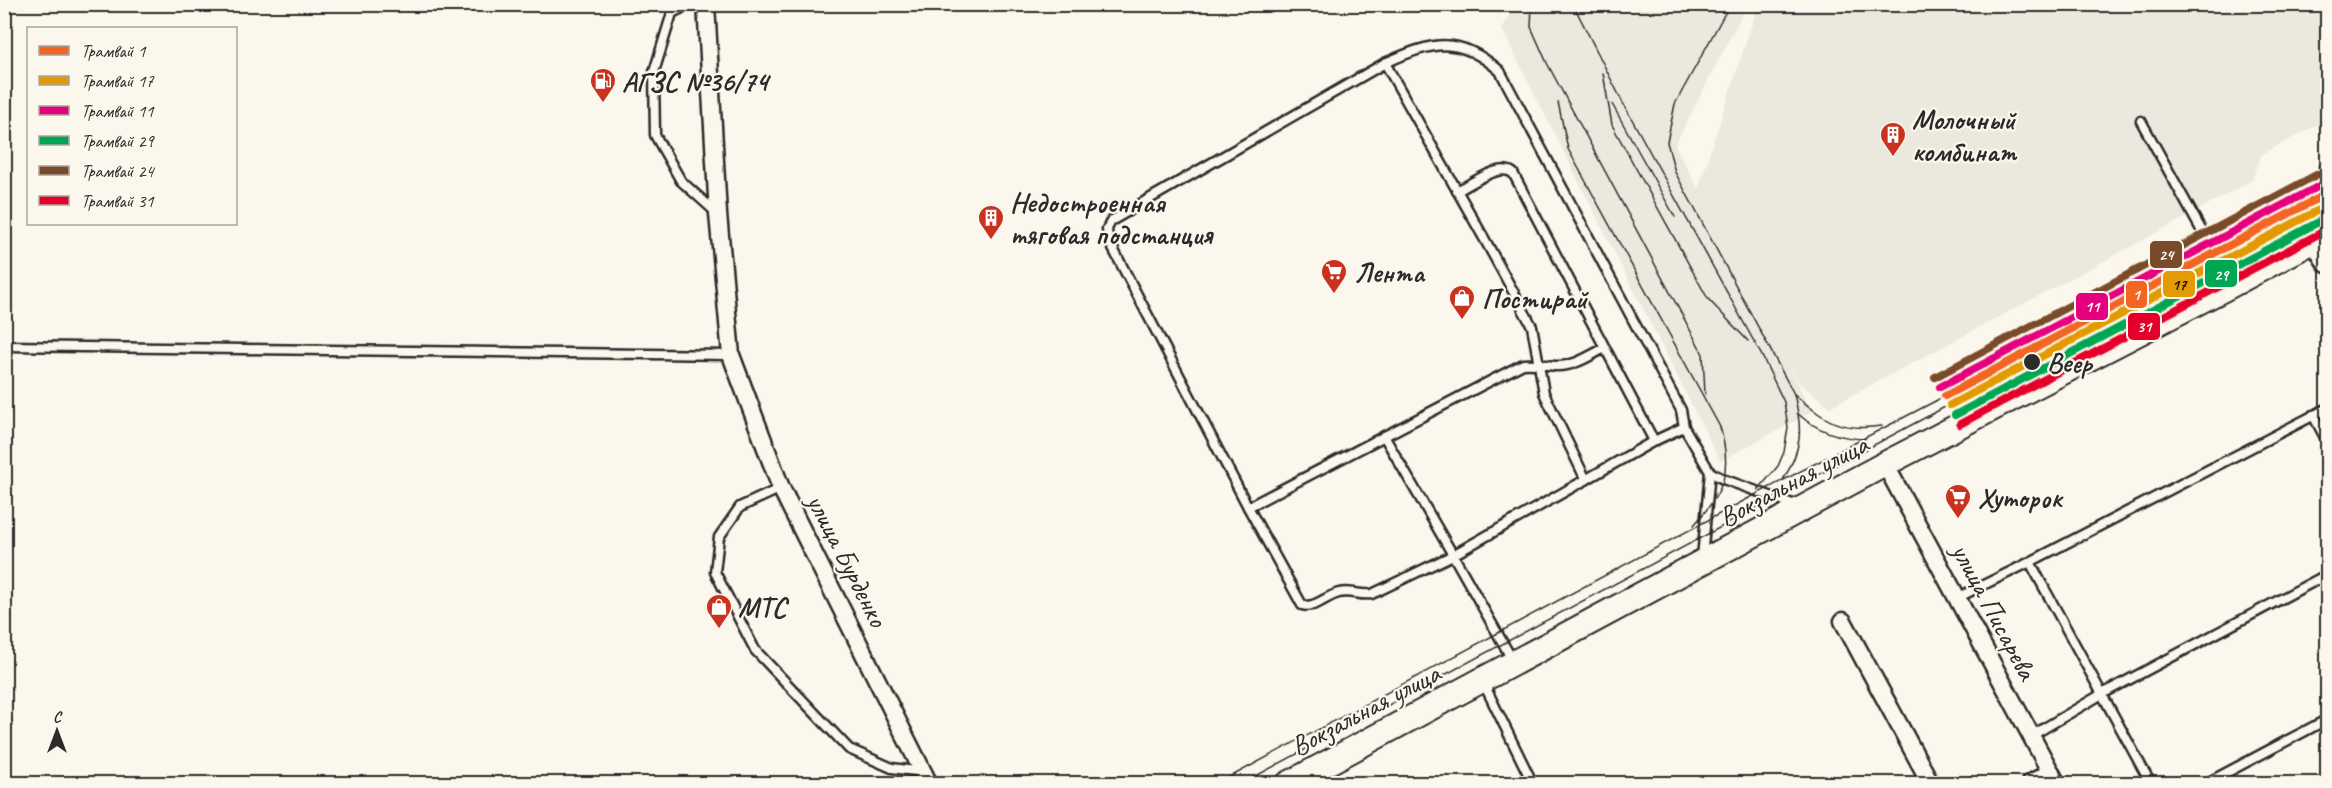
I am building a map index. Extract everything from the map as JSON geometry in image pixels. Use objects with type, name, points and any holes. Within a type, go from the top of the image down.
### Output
[{"type":"main road","name":"Вокзальная улица","points":[[1288,783],[1515,664],[1885,464],[2321,236]]},
{"type":"street","name":"улица Бурденко","points":[[706,4],[718,214],[731,355],[782,488],[926,778]]},
{"type":"street","points":[[2321,236],[2328,262]]},
{"type":"street","name":"улица Писарева","points":[[1885,464],[2054,778]]},
{"type":"street","points":[[1843,621],[1931,783]]},
{"type":"street","points":[[2029,783],[2054,778]]},
{"type":"lane","points":[[691,4],[672,13],[654,72],[655,135],[681,181],[718,214]]},
{"type":"lane","points":[[1684,427],[1654,441],[1453,555],[1372,594],[1361,596],[1350,592],[1337,593],[1308,606],[1302,604],[1248,507],[1107,239],[1107,229],[1111,221],[1385,63],[1416,49],[1443,45],[1462,46],[1483,56],[1500,71],[1681,410],[1684,427],[1710,472],[1723,479],[1803,508]]},
{"type":"lane","points":[[1385,63],[1532,327],[1544,393],[1586,480]]},
{"type":"lane","points":[[2141,121],[2229,286]]},
{"type":"lane","points":[[2210,247],[2301,201],[2328,165]]},
{"type":"lane","points":[[1457,191],[1499,170],[1508,169],[1514,173],[1654,441]]},
{"type":"lane","points":[[4,346],[731,355]]},
{"type":"lane","points":[[1248,507],[1523,364],[1539,363],[1558,366],[1575,363],[1605,348]]},
{"type":"lane","points":[[1957,598],[2328,408]]},
{"type":"lane","points":[[2313,415],[2328,442]]},
{"type":"lane","points":[[1384,436],[1515,664]]},
{"type":"lane","points":[[1701,563],[1710,472]]},
{"type":"lane","points":[[782,488],[740,507],[719,537],[715,572],[755,650],[849,749],[892,768],[926,778]]},
{"type":"lane","points":[[2030,562],[2151,783]]},
{"type":"lane","points":[[2031,736],[2102,694],[2328,574]]},
{"type":"lane","points":[[1482,681],[1533,783]]},
{"type":"lane","points":[[2205,783],[2328,719]]},
{"type":"shaded area","points":[[1514,5],[1747,5],[1675,145],[1698,189],[1758,5],[2327,5],[2327,120],[2262,154],[2252,180],[1830,407],[1799,383],[1784,356],[1812,412],[1720,461],[1502,30]]},
{"type":"tram line","points":[[1532,4],[1531,27],[1547,63],[1703,354],[1705,394]]},
{"type":"tram line","points":[[1573,4],[1623,103],[1762,356],[1784,402],[1788,427],[1784,452],[1778,466],[1758,490]]},
{"type":"tram line","points":[[1730,4],[1675,104],[1667,142],[1675,172],[1794,394],[1799,418],[1799,439],[1794,459],[1783,480]]},
{"type":"tram line","points":[[1603,73],[1612,125],[1708,299],[1748,341]]},
{"type":"tram line","points":[[1558,102],[1568,149],[1720,427],[1726,457],[1723,480],[1713,502],[1694,525]]},
{"type":"tram line","points":[[1612,104],[1675,217]]},
{"type":"tram line","name":"24","points":[[1935,377],[2318,174]]},
{"type":"tram line","name":"11","points":[[1940,387],[2323,184]]},
{"type":"tram line","name":"1","points":[[1945,396],[2328,193]]},
{"type":"tram line","name":"17","points":[[1950,405],[2328,205]]},
{"type":"tram line","name":"29","points":[[1955,415],[2328,217]]},
{"type":"tram line","name":"31","points":[[1960,424],[2328,229]]},
{"type":"tram line","points":[[1241,784],[2031,361]]},
{"type":"tram line","points":[[1794,394],[1825,418],[1844,426],[1882,426]]},
{"type":"tram line","points":[[1217,784],[1749,498],[1945,396]]},
{"type":"tram line","points":[[1797,413],[1812,425],[1828,432],[1865,439]]},
{"type":"place","name":"АГЗС №36/74","points":[[603,104]]},
{"type":"place","name":"Молочный комбинат","points":[[1893,158]]},
{"type":"place","name":"Недостроенная тяговая подстанция","points":[[991,241]]},
{"type":"place","name":"Лента","points":[[1334,295]]},
{"type":"place","name":"Постирай","points":[[1462,321]]},
{"type":"place","name":"Веер","points":[[2032,362]]},
{"type":"place","name":"Хуторок","points":[[1958,520]]},
{"type":"place","name":"МТС","points":[[719,630]]}]
